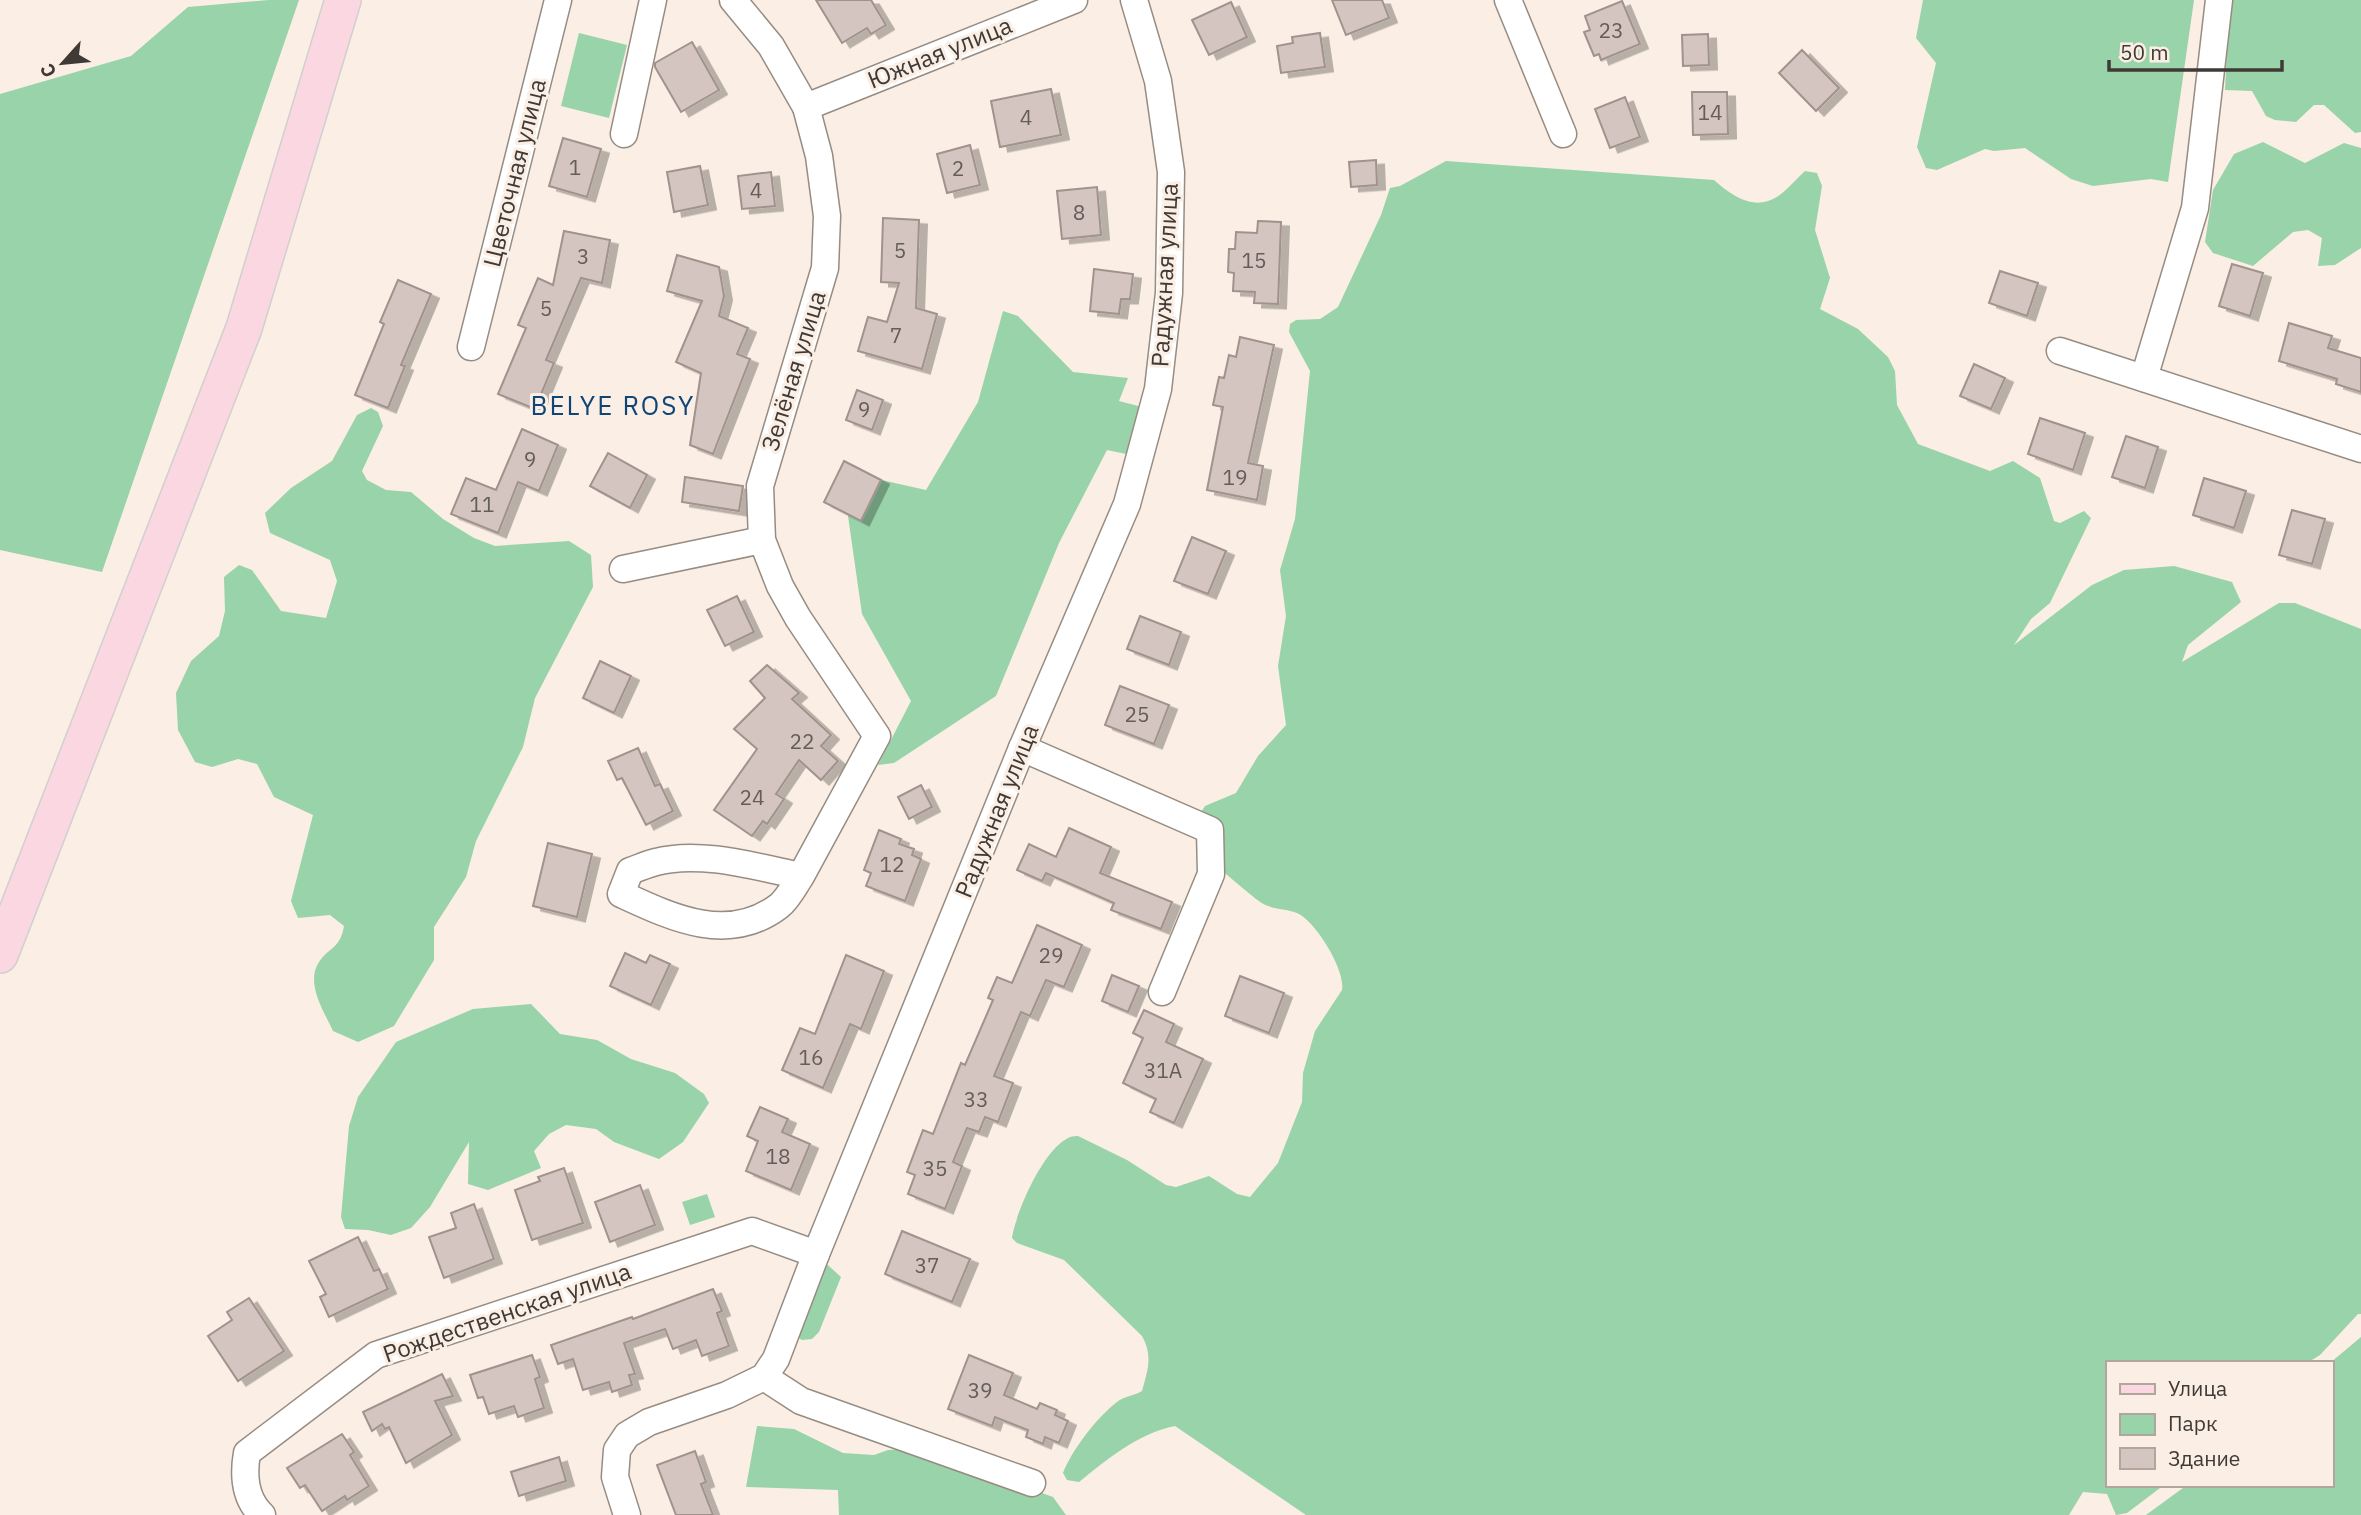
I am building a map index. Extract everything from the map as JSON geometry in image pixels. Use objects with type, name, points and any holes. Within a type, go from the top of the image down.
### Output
[{"type":"main road","points":[[0,955],[244,328],[343,0]]},
{"type":"street","name":"Цветочная улица","points":[[471,346],[558,0]]},
{"type":"street","points":[[624,135],[653,0]]},
{"type":"street","name":"Зелёная улица","points":[[733,0],[771,46],[806,107],[819,156],[827,216],[825,268],[760,486],[762,540],[780,586],[798,618],[877,736],[801,876]]},
{"type":"street","name":"Южная улица","points":[[806,107],[1074,0]]},
{"type":"street","name":"Радужная улица","points":[[764,1377],[776,1359],[816,1254],[1022,748],[1127,503],[1158,389],[1169,293],[1171,172],[1158,81],[1135,0]]},
{"type":"street","points":[[1508,0],[1563,134]]},
{"type":"street","points":[[2144,378],[2195,208],[2219,0]]},
{"type":"street","points":[[2060,351],[2361,449]]},
{"type":"street","points":[[623,569],[762,540]]},
{"type":"street","points":[[1022,748],[1210,830],[1211,874],[1162,992]]},
{"type":"street","points":[[693,859],[732,862],[801,876],[781,905],[756,920],[714,926],[674,918],[621,894],[630,871],[658,861],[693,859]]},
{"type":"street","name":"Рождественская улица","points":[[262,1515],[253,1507],[246,1488],[244,1467],[247,1453],[376,1355],[752,1231],[816,1254]]},
{"type":"street","points":[[627,1515],[615,1477],[617,1450],[627,1435],[649,1422],[727,1395],[764,1377],[802,1401],[1032,1483]]},
{"type":"green space","points":[[299,0],[102,572],[0,550],[0,94],[131,56],[188,7]]},
{"type":"green space","points":[[1923,0],[2194,0],[2168,182],[2151,179],[2093,186],[2071,179],[2025,148],[1994,151],[1985,149],[1937,170],[1926,168],[1917,147],[1936,63],[1916,38]]},
{"type":"green space","points":[[2231,0],[2361,0],[2361,132],[2355,133],[2324,105],[2314,105],[2296,122],[2275,120],[2266,116],[2252,91],[2225,90]]},
{"type":"green space","points":[[579,33],[627,45],[609,118],[561,106]]},
{"type":"green space","points":[[2263,142],[2305,163],[2344,143],[2361,148],[2361,248],[2335,265],[2318,266],[2322,238],[2308,230],[2293,232],[2253,266],[2213,253],[2205,242],[2213,190],[2234,154]]},
{"type":"green space","points":[[1446,161],[1714,180],[1734,195],[1758,203],[1775,198],[1805,171],[1817,173],[1822,186],[1815,230],[1830,278],[1820,309],[1858,329],[1888,357],[1895,371],[1897,405],[1918,444],[1990,471],[2013,461],[2040,478],[2054,521],[2060,523],[2084,511],[2091,518],[2050,603],[2031,619],[2014,645],[2092,585],[2124,570],[2174,566],[2232,582],[2241,602],[2188,645],[2182,662],[2279,603],[2295,603],[2361,629],[2361,1314],[2358,1314],[2320,1355],[2310,1361],[2106,1361],[2106,1487],[2161,1487],[2127,1513],[2116,1515],[2107,1494],[2083,1492],[2069,1515],[1306,1515],[1175,1426],[1136,1441],[1079,1482],[1067,1480],[1063,1473],[1079,1444],[1101,1416],[1120,1400],[1142,1391],[1148,1369],[1148,1356],[1142,1336],[1064,1260],[1017,1243],[1012,1238],[1035,1177],[1056,1147],[1067,1139],[1078,1136],[1127,1160],[1166,1185],[1176,1187],[1209,1176],[1237,1194],[1250,1197],[1278,1163],[1302,1102],[1303,1073],[1315,1031],[1342,990],[1334,959],[1312,925],[1297,913],[1261,903],[1233,880],[1211,859],[1193,825],[1205,806],[1236,793],[1258,756],[1286,725],[1278,666],[1286,616],[1280,570],[1295,519],[1310,371],[1289,332],[1290,324],[1296,320],[1320,319],[1338,307],[1381,215],[1390,188],[1400,186]]},
{"type":"green space","points":[[1003,311],[1018,316],[1073,372],[1128,378],[1119,401],[1142,407],[1131,455],[1107,450],[1059,543],[996,696],[894,763],[878,765],[911,701],[862,614],[848,516],[877,479],[926,490],[978,402]]},
{"type":"green space","points":[[371,408],[378,412],[383,426],[362,471],[367,480],[386,490],[411,492],[443,519],[474,538],[495,546],[569,541],[591,555],[593,587],[535,698],[523,747],[476,841],[466,877],[434,927],[434,960],[394,1026],[358,1042],[333,1031],[315,988],[315,970],[337,943],[344,926],[330,915],[298,918],[291,901],[313,815],[274,797],[257,764],[238,759],[212,767],[195,762],[178,730],[176,693],[191,661],[219,636],[225,611],[224,577],[239,565],[252,570],[281,611],[326,618],[337,581],[330,560],[270,533],[265,513],[291,488],[332,461],[357,415]]},
{"type":"green space","points":[[531,1004],[560,1034],[597,1040],[631,1059],[675,1073],[704,1094],[709,1103],[683,1142],[659,1159],[614,1142],[596,1129],[566,1125],[549,1134],[534,1151],[541,1168],[488,1190],[468,1184],[469,1142],[430,1207],[411,1228],[391,1235],[345,1229],[341,1217],[349,1126],[358,1097],[396,1042],[473,1009]]},
{"type":"green space","points":[[707,1194],[715,1217],[690,1225],[682,1202]]},
{"type":"green space","points":[[820,1258],[841,1277],[819,1332],[812,1339],[802,1340],[797,1337]]},
{"type":"green space","points":[[2361,1337],[2361,1515],[2146,1515],[2184,1487],[2333,1487],[2332,1361]]},
{"type":"green space","points":[[757,1426],[794,1429],[843,1453],[874,1455],[888,1450],[905,1449],[1053,1497],[1066,1515],[839,1515],[838,1490],[746,1487]]},
{"type":"building","points":[[816,0],[871,0],[886,25],[871,34],[867,28],[842,43]]},
{"type":"building","points":[[1332,0],[1382,0],[1389,18],[1346,35]]},
{"type":"building","points":[[1622,1],[1640,44],[1601,60],[1599,54],[1594,56],[1584,32],[1590,30],[1585,16]]},
{"type":"building","points":[[1231,2],[1247,37],[1209,55],[1192,20]]},
{"type":"building","points":[[1320,33],[1325,67],[1281,73],[1277,46],[1293,43],[1292,37]]},
{"type":"building","points":[[1708,34],[1709,65],[1683,66],[1682,35]]},
{"type":"building","points":[[692,42],[719,90],[681,112],[655,63]]},
{"type":"building","points":[[1802,50],[1839,88],[1816,111],[1779,73]]},
{"type":"building","points":[[1051,89],[1061,135],[1000,147],[991,101]]},
{"type":"building","points":[[1692,92],[1727,92],[1728,134],[1693,135]]},
{"type":"building","points":[[1625,97],[1640,137],[1610,148],[1595,109]]},
{"type":"building","points":[[563,138],[601,149],[587,197],[549,186]]},
{"type":"building","points":[[970,145],[980,185],[947,193],[937,154]]},
{"type":"building","points":[[1376,160],[1377,185],[1351,187],[1349,162]]},
{"type":"building","points":[[700,166],[708,205],[674,212],[667,172]]},
{"type":"building","points":[[771,172],[775,206],[742,209],[738,176]]},
{"type":"building","points":[[1097,187],[1101,235],[1062,239],[1057,191]]},
{"type":"building","points":[[883,218],[919,220],[916,308],[937,314],[922,369],[858,351],[868,317],[887,322],[899,283],[881,282]]},
{"type":"building","points":[[1258,221],[1281,222],[1278,304],[1254,303],[1255,292],[1233,291],[1234,273],[1228,272],[1229,249],[1235,249],[1236,232],[1257,233]]},
{"type":"building","points":[[564,231],[610,240],[602,283],[581,278],[546,360],[554,363],[535,409],[498,394],[526,328],[518,325],[538,278],[553,285]]},
{"type":"building","points":[[677,255],[719,267],[724,296],[719,316],[748,328],[737,354],[750,359],[713,454],[690,445],[701,373],[676,362],[702,301],[667,291]]},
{"type":"building","points":[[2232,264],[2263,273],[2250,316],[2219,306]]},
{"type":"building","points":[[1094,269],[1133,274],[1130,299],[1121,299],[1119,314],[1090,311]]},
{"type":"building","points":[[2000,271],[2038,283],[2027,316],[1989,303]]},
{"type":"building","points":[[398,280],[431,294],[401,365],[405,366],[388,408],[355,395],[384,324],[380,322]]},
{"type":"building","points":[[2289,323],[2332,336],[2328,348],[2361,358],[2361,392],[2336,384],[2337,379],[2279,361]]},
{"type":"building","points":[[1240,337],[1274,345],[1248,463],[1263,466],[1257,500],[1207,490],[1223,407],[1213,405],[1219,377],[1224,378],[1229,355],[1236,357]]},
{"type":"building","points":[[1974,364],[2005,378],[1991,409],[1960,396]]},
{"type":"building","points":[[857,390],[883,400],[872,430],[846,420]]},
{"type":"building","points":[[2040,418],[2085,433],[2073,470],[2028,454]]},
{"type":"building","points":[[522,429],[558,445],[539,491],[518,482],[498,533],[451,514],[466,478],[496,490]]},
{"type":"building","points":[[2126,436],[2158,447],[2145,488],[2112,477]]},
{"type":"building","points":[[608,453],[647,475],[630,508],[590,486]]},
{"type":"building","points":[[844,461],[881,480],[861,521],[824,502]]},
{"type":"building","points":[[685,477],[743,486],[739,511],[682,502]]},
{"type":"building","points":[[2204,478],[2246,491],[2234,528],[2193,515]]},
{"type":"building","points":[[2292,510],[2325,519],[2312,564],[2279,555]]},
{"type":"building","points":[[1192,537],[1226,551],[1208,594],[1174,581]]},
{"type":"building","points":[[737,596],[754,632],[725,646],[707,610]]},
{"type":"building","points":[[1140,616],[1181,632],[1169,665],[1127,649]]},
{"type":"building","points":[[600,661],[631,676],[614,713],[583,698]]},
{"type":"building","points":[[767,665],[799,693],[792,699],[831,735],[821,746],[838,761],[821,780],[799,760],[776,794],[784,799],[767,824],[763,821],[752,836],[714,810],[757,749],[734,729],[765,698],[750,681]]},
{"type":"building","points":[[1120,686],[1169,705],[1154,744],[1105,725]]},
{"type":"building","points":[[638,748],[655,786],[660,784],[673,811],[646,825],[622,778],[617,780],[608,761]]},
{"type":"building","points":[[921,785],[932,807],[909,819],[898,797]]},
{"type":"building","points":[[1069,828],[1111,847],[1100,873],[1172,902],[1161,929],[1111,910],[1114,903],[1046,873],[1042,881],[1017,870],[1029,844],[1056,857]]},
{"type":"building","points":[[879,830],[901,839],[899,844],[914,849],[912,855],[921,859],[905,901],[866,886],[871,873],[864,870]]},
{"type":"building","points":[[548,843],[592,854],[577,917],[533,906]]},
{"type":"building","points":[[1037,925],[1082,945],[1064,987],[1046,980],[1030,1016],[1021,1012],[994,1076],[1013,1083],[998,1122],[985,1117],[979,1132],[967,1128],[953,1162],[962,1166],[945,1209],[908,1194],[915,1175],[907,1172],[923,1130],[933,1134],[961,1063],[965,1065],[993,1000],[988,998],[997,977],[1012,983]]},
{"type":"building","points":[[625,953],[646,963],[650,955],[670,964],[651,1005],[610,986]]},
{"type":"building","points":[[846,955],[884,971],[861,1029],[850,1024],[823,1088],[782,1070],[800,1028],[815,1034]]},
{"type":"building","points":[[1112,975],[1139,986],[1128,1012],[1102,1001]]},
{"type":"building","points":[[1240,976],[1284,993],[1269,1033],[1225,1016]]},
{"type":"building","points":[[1144,1010],[1174,1024],[1166,1042],[1203,1059],[1174,1123],[1150,1112],[1156,1099],[1123,1083],[1143,1038],[1133,1033]]},
{"type":"building","points":[[760,1107],[788,1119],[782,1132],[810,1144],[791,1190],[746,1171],[758,1141],[747,1136]]},
{"type":"building","points":[[564,1168],[583,1223],[532,1240],[515,1190],[540,1181],[538,1177]]},
{"type":"building","points":[[640,1185],[655,1225],[610,1242],[595,1202]]},
{"type":"building","points":[[474,1204],[494,1259],[444,1278],[429,1237],[456,1228],[451,1213]]},
{"type":"building","points":[[902,1231],[970,1259],[952,1302],[885,1274]]},
{"type":"building","points":[[358,1237],[374,1271],[379,1269],[388,1289],[329,1317],[320,1297],[326,1294],[309,1261]]},
{"type":"building","points":[[713,1289],[722,1311],[717,1313],[729,1346],[702,1356],[696,1340],[673,1349],[665,1329],[624,1343],[635,1374],[629,1375],[632,1385],[612,1392],[609,1382],[583,1390],[573,1359],[558,1364],[551,1345],[632,1317],[633,1319]]},
{"type":"building","points":[[249,1298],[284,1351],[238,1381],[208,1336],[232,1320],[227,1312]]},
{"type":"building","points":[[532,1355],[540,1377],[535,1379],[544,1408],[518,1417],[514,1406],[489,1414],[483,1397],[478,1398],[470,1375]]},
{"type":"building","points":[[969,1355],[1013,1373],[1004,1395],[1037,1409],[1040,1403],[1057,1410],[1055,1415],[1068,1421],[1059,1443],[1045,1437],[1043,1444],[1026,1437],[1028,1430],[995,1417],[992,1426],[948,1409]]},
{"type":"building","points":[[442,1374],[453,1396],[435,1401],[452,1435],[406,1463],[389,1427],[385,1429],[382,1424],[372,1431],[363,1412]]},
{"type":"building","points":[[342,1434],[354,1452],[350,1455],[369,1486],[347,1500],[345,1496],[322,1511],[305,1485],[300,1488],[287,1468]]},
{"type":"building","points":[[695,1451],[706,1482],[701,1484],[713,1515],[676,1515],[657,1465]]},
{"type":"building","points":[[559,1457],[566,1481],[519,1496],[511,1472]]},
{"type":"district","name":"BELYE ROSY","points":[[613,406]]}]
